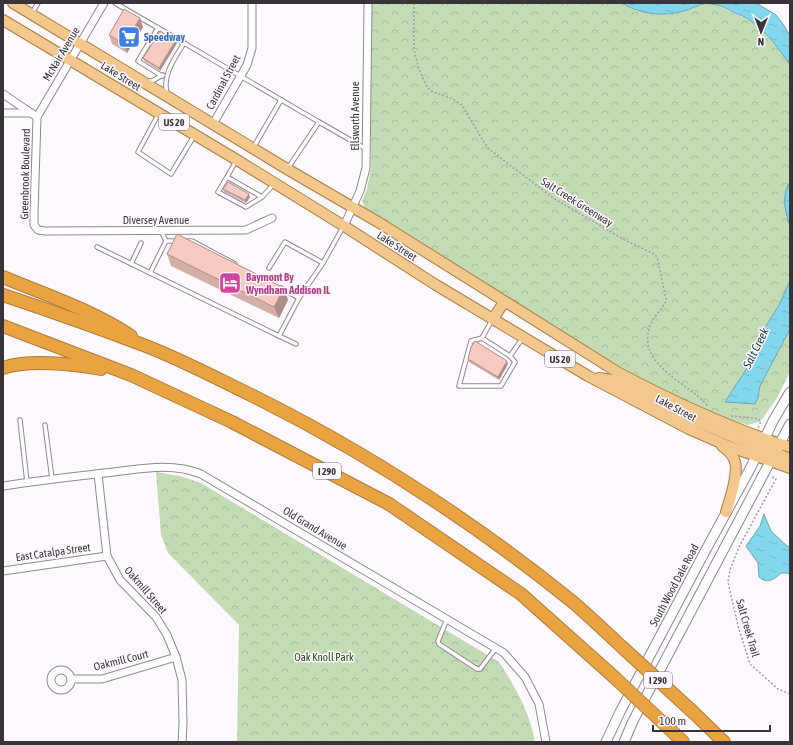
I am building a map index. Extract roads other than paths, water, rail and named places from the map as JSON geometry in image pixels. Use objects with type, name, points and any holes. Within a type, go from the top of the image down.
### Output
[{"type":"highway","points":[[3,277],[116,326],[147,346]]},
{"type":"highway","name":"I 290","points":[[3,295],[147,346],[282,410],[347,445],[394,474],[457,515],[574,604],[622,646],[724,742]]},
{"type":"highway","name":"I 290","points":[[3,326],[131,375],[232,422],[389,504],[521,594],[614,677],[680,739]]},
{"type":"highway","points":[[3,368],[20,364],[78,365],[131,375]]},
{"type":"main road","name":"Lake Street","points":[[13,3],[414,244],[619,373],[725,424],[760,447],[773,458],[790,468]]},
{"type":"main road","name":"Lake Street","points":[[3,20],[237,160],[436,285],[588,376],[689,429],[716,441],[760,447],[785,446]]},
{"type":"main road","points":[[493,319],[504,302]]},
{"type":"main road","points":[[588,376],[612,380],[692,420],[760,447]]},
{"type":"main road","name":"South Wood Dale Road","points":[[606,742],[620,712],[702,556],[790,392]]},
{"type":"main road","points":[[624,742],[633,721],[773,458],[785,446],[790,424]]},
{"type":"main road","points":[[716,441],[734,457],[736,464],[734,484],[726,512]]},
{"type":"main road","points":[[773,458],[790,459]]},
{"type":"street","name":"McNair Avenue","points":[[34,115],[71,60],[104,3]]},
{"type":"street","name":"Cardinal Street","points":[[213,124],[247,65],[252,48],[252,3]]},
{"type":"street","name":"Ellsworth Avenue","points":[[344,226],[360,191],[366,168],[368,3]]},
{"type":"street","points":[[3,94],[34,115]]},
{"type":"street","points":[[3,113],[34,115]]},
{"type":"street","name":"Greenbrook Boulevard","points":[[34,115],[34,225],[38,230]]},
{"type":"street","name":"Diversey Avenue","points":[[38,230],[246,230],[272,218]]},
{"type":"street","name":"Old Grand Avenue","points":[[3,486],[52,479],[171,467],[192,470],[201,474],[504,653],[525,677],[538,704],[546,742]]},
{"type":"street","name":"Oakmill Street","points":[[98,474],[106,556],[120,580],[156,617],[168,635],[176,656],[182,680],[182,742]]},
{"type":"street","name":"East Catalpa Street","points":[[3,571],[106,556]]},
{"type":"street","name":"Oakmill Court","points":[[71,679],[102,678],[176,656]]},
{"type":"lane","points":[[32,14],[38,3]]},
{"type":"lane","points":[[115,3],[366,149]]},
{"type":"lane","points":[[158,28],[138,61],[162,76]]},
{"type":"lane","points":[[138,78],[152,81],[162,76],[167,72],[184,43]]},
{"type":"lane","points":[[167,72],[166,88],[168,97]]},
{"type":"lane","points":[[253,148],[281,100]]},
{"type":"lane","points":[[159,113],[138,152],[171,174],[195,135]]},
{"type":"lane","points":[[287,169],[318,122]]},
{"type":"lane","points":[[237,160],[218,192],[246,207],[262,198],[274,184]]},
{"type":"lane","points":[[227,177],[262,198]]},
{"type":"lane","points":[[279,336],[299,298],[323,263],[344,226]]},
{"type":"lane","points":[[161,231],[166,241]]},
{"type":"lane","points":[[166,241],[192,241],[239,266]]},
{"type":"lane","points":[[150,273],[166,241]]},
{"type":"lane","points":[[269,268],[286,242],[323,263]]},
{"type":"lane","points":[[131,264],[141,243]]},
{"type":"lane","points":[[97,247],[296,344]]},
{"type":"lane","points":[[279,288],[299,298]]},
{"type":"lane","points":[[482,338],[510,356],[516,362],[501,386],[458,386],[471,341],[482,338],[493,319]]},
{"type":"lane","points":[[510,356],[523,337]]},
{"type":"lane","points":[[20,420],[27,482]]},
{"type":"lane","points":[[44,425],[52,479]]},
{"type":"lane","points":[[448,619],[438,641],[439,644],[477,669],[480,669],[496,648]]},
{"type":"water","points":[[622,3],[756,3],[776,15],[790,36],[790,65],[773,42],[758,26],[748,19],[723,7],[712,4],[704,4],[671,14],[654,14],[637,10]]},
{"type":"water","points":[[790,182],[790,226],[785,209],[785,198],[787,187]]},
{"type":"water","points":[[790,281],[790,329],[760,386],[758,398],[755,404],[725,402],[747,368],[758,347],[758,339],[779,305]]},
{"type":"water","points":[[764,514],[771,531],[790,547],[790,574],[781,573],[776,578],[768,581],[759,577],[758,563],[746,546],[760,526]]},
{"type":"place","name":"Speedway","points":[[129,37]]},
{"type":"place","name":"Baymont By Wyndham Addison IL","points":[[230,283]]},
{"type":"water label","name":"Salt Creek","points":[[756,348]]},
{"type":"park label","name":"Oak Knoll Park","points":[[324,657]]}]
